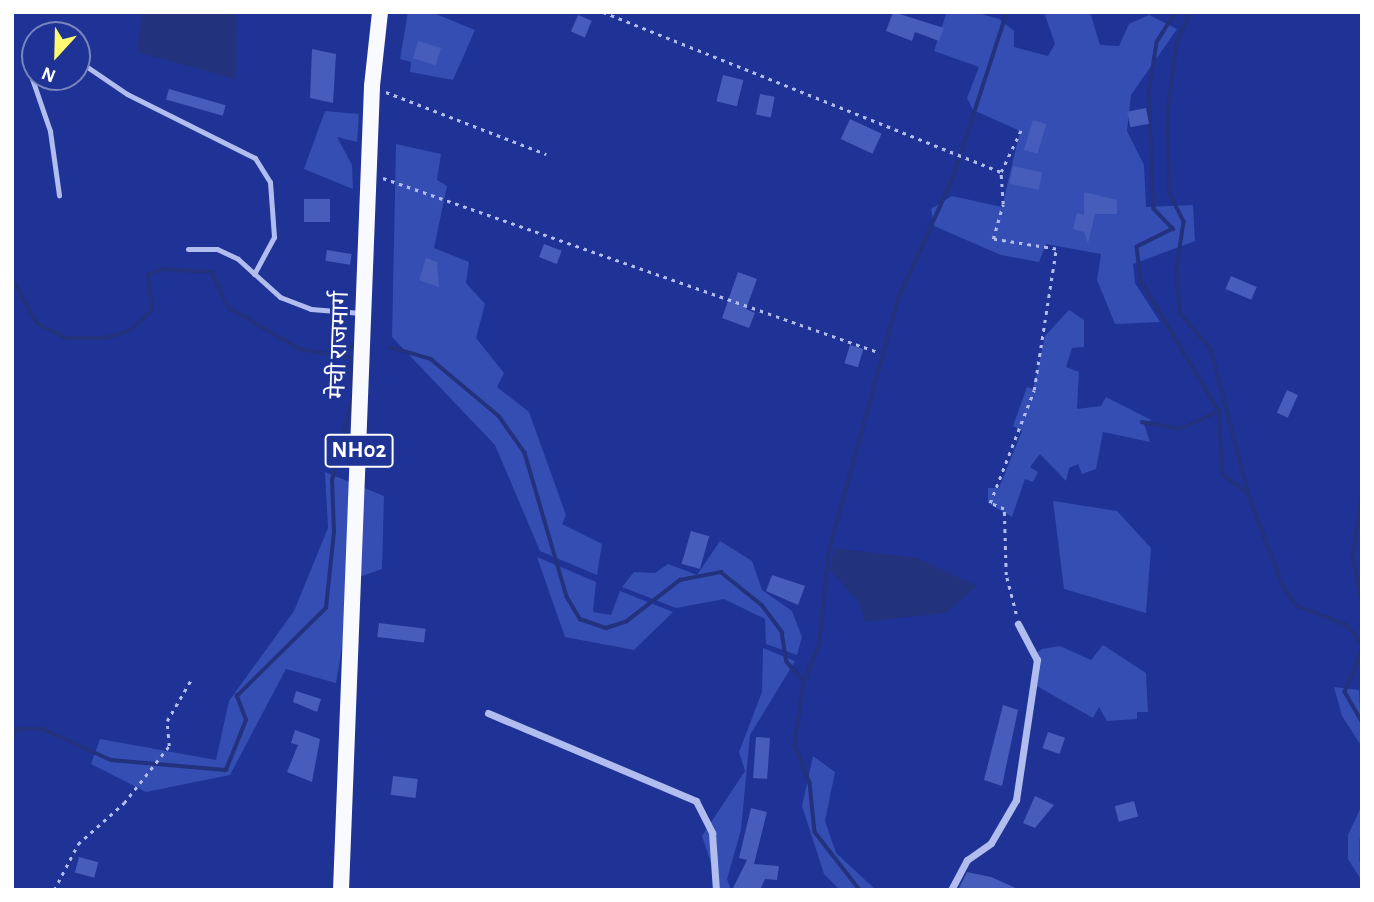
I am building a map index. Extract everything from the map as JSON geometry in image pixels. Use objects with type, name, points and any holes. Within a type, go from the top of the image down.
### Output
[{"type":"main road","name":"मेची राजमार्ग","points":[[341,890],[372,86],[380,12]]},
{"type":"street","points":[[951,890],[967,860],[991,843],[1016,800],[1037,660],[1018,624]]},
{"type":"street","points":[[488,713],[695,801],[710,825],[716,890]]},
{"type":"lane","points":[[91,70],[127,94],[255,158],[270,182],[274,237],[254,274]]},
{"type":"lane","points":[[36,91],[50,131],[59,195]]},
{"type":"lane","points":[[188,249],[217,249],[254,274],[280,297],[311,309],[364,313]]},
{"type":"path","points":[[603,12],[1001,172]]},
{"type":"path","points":[[372,86],[546,154]]},
{"type":"path","points":[[1018,624],[1006,575],[1004,509],[990,503],[1034,390],[1056,249],[993,239],[1003,204],[1001,172],[1021,130]]},
{"type":"path","points":[[370,173],[878,352]]},
{"type":"path","points":[[54,890],[78,844],[124,803],[169,746],[167,721],[192,678]]},
{"type":"shaded area","points":[[142,12],[236,12],[235,79],[137,52]]},
{"type":"shaded area","points":[[408,12],[431,12],[475,30],[453,80],[410,72],[411,62],[400,59]]},
{"type":"shaded area","points":[[974,12],[999,19],[1014,31],[1014,47],[1048,56],[1055,44],[1044,12],[1090,12],[1100,45],[1119,46],[1129,24],[1149,15],[1177,29],[1131,95],[1127,131],[1144,165],[1146,207],[1193,205],[1195,241],[1133,264],[1135,283],[1160,322],[1115,324],[1097,280],[1101,254],[1046,244],[1039,262],[1001,255],[934,226],[931,209],[952,196],[1002,207],[1020,131],[973,110],[967,98],[979,67],[934,51],[946,14]]},
{"type":"shaded area","points":[[325,111],[359,114],[357,142],[337,137],[352,165],[353,189],[304,169]]},
{"type":"shaded area","points":[[396,144],[441,154],[437,180],[447,186],[434,248],[469,262],[466,283],[485,304],[476,338],[504,373],[497,387],[529,412],[566,515],[562,524],[602,544],[597,575],[540,551],[495,445],[392,337]]},
{"type":"shaded area","points":[[1069,310],[1084,320],[1084,347],[1072,348],[1066,367],[1079,372],[1077,409],[1101,406],[1106,397],[1151,420],[1144,424],[1150,442],[1103,432],[1096,469],[1082,474],[1078,464],[1069,468],[1066,481],[1040,454],[1030,467],[1038,472],[1033,482],[1025,479],[1012,517],[988,503],[988,488],[999,488],[1022,431],[1013,426],[1027,387],[1033,389],[1045,336]]},
{"type":"shaded area","points":[[325,472],[384,496],[382,569],[353,579],[336,683],[286,669],[230,775],[146,792],[91,764],[100,739],[216,760],[229,701],[294,611],[328,528]]},
{"type":"shaded area","points":[[1053,501],[1117,511],[1151,548],[1146,613],[1064,589]]},
{"type":"shaded area","points":[[720,541],[752,561],[762,590],[792,611],[802,637],[797,655],[766,644],[765,619],[724,599],[676,608],[622,587],[634,572],[655,573],[668,564],[697,575]]},
{"type":"shaded area","points":[[834,548],[918,558],[977,586],[945,613],[865,622],[860,603],[830,570]]},
{"type":"shaded area","points":[[537,557],[596,582],[593,612],[611,615],[620,591],[673,612],[634,650],[565,637]]},
{"type":"shaded area","points":[[1103,645],[1146,673],[1148,712],[1137,712],[1137,719],[1107,721],[1099,707],[1093,718],[1035,685],[1033,655],[1042,649],[1060,646],[1091,660]]},
{"type":"shaded area","points":[[763,648],[795,661],[750,735],[741,830],[727,879],[731,890],[720,890],[702,836],[745,771],[739,752],[762,692]]},
{"type":"shaded area","points":[[1334,687],[1359,690],[1362,747],[1342,716]]},
{"type":"shaded area","points":[[813,756],[835,772],[825,821],[836,853],[876,890],[840,890],[824,874],[802,806]]},
{"type":"shaded area","points":[[1362,805],[1362,881],[1348,859],[1348,835]]},
{"type":"building","points":[[893,12],[944,28],[939,41],[915,32],[912,41],[886,31]]},
{"type":"building","points":[[578,15],[592,21],[585,37],[571,32]]},
{"type":"building","points":[[418,41],[441,48],[436,65],[413,58]]},
{"type":"building","points":[[312,49],[336,54],[333,103],[310,98]]},
{"type":"building","points":[[723,75],[743,80],[737,106],[716,101]]},
{"type":"building","points":[[169,89],[226,105],[223,116],[166,100]]},
{"type":"building","points":[[760,94],[775,97],[771,117],[756,115]]},
{"type":"building","points":[[1146,108],[1149,124],[1130,127],[1127,112]]},
{"type":"building","points":[[850,119],[882,134],[872,154],[841,139]]},
{"type":"building","points":[[1033,120],[1046,124],[1037,154],[1024,150]]},
{"type":"building","points":[[1013,166],[1042,172],[1039,190],[1009,184]]},
{"type":"building","points":[[1084,192],[1117,200],[1117,214],[1095,214],[1088,243],[1084,232],[1073,229],[1077,213],[1084,215]]},
{"type":"building","points":[[304,199],[330,199],[330,222],[304,222]]},
{"type":"building","points":[[544,244],[562,251],[557,264],[539,257]]},
{"type":"building","points":[[327,250],[352,254],[350,265],[325,261]]},
{"type":"building","points":[[426,258],[437,262],[439,287],[419,280]]},
{"type":"building","points":[[738,272],[757,279],[746,309],[755,313],[749,328],[722,318]]},
{"type":"building","points":[[1231,276],[1257,287],[1251,300],[1226,289]]},
{"type":"building","points":[[850,345],[863,349],[858,367],[844,363]]},
{"type":"building","points":[[1287,390],[1298,395],[1288,418],[1277,413]]},
{"type":"building","points":[[691,531],[709,536],[700,569],[682,564]]},
{"type":"building","points":[[772,575],[805,586],[798,605],[766,591]]},
{"type":"building","points":[[379,623],[426,629],[424,643],[377,637]]},
{"type":"building","points":[[296,691],[321,699],[317,712],[293,702]]},
{"type":"building","points":[[1003,705],[1018,710],[1002,786],[984,780]]},
{"type":"building","points":[[295,730],[320,739],[312,782],[287,772],[298,745],[291,743]]},
{"type":"building","points":[[1048,732],[1065,738],[1059,754],[1042,748]]},
{"type":"building","points":[[756,737],[770,738],[767,779],[753,778]]},
{"type":"building","points":[[393,776],[418,779],[415,798],[391,795]]},
{"type":"building","points":[[1035,796],[1054,805],[1035,828],[1023,823]]},
{"type":"building","points":[[1134,801],[1138,816],[1119,822],[1115,806]]},
{"type":"building","points":[[751,808],[767,812],[754,864],[779,866],[777,880],[765,879],[760,890],[732,890],[747,860],[739,858]]},
{"type":"building","points":[[79,857],[98,862],[94,878],[75,872]]},
{"type":"building","points":[[967,872],[991,877],[1020,890],[958,890]]},
{"type":"waterway","points":[[804,681],[819,645],[829,550],[898,299],[952,180],[1007,12]]},
{"type":"waterway","points":[[1176,12],[1157,43],[1149,94],[1154,209],[1173,229],[1137,247],[1141,281],[1219,411],[1223,475],[1248,493],[1284,588],[1297,606],[1347,625],[1362,643]]},
{"type":"waterway","points":[[1190,12],[1177,44],[1168,113],[1170,194],[1184,222],[1177,269],[1180,313],[1211,349],[1248,491]]},
{"type":"waterway","points":[[12,278],[37,323],[67,338],[106,338],[131,330],[152,310],[148,275],[162,269],[212,272],[229,308],[300,349],[352,358],[353,388]]},
{"type":"waterway","points":[[332,355],[357,345]]},
{"type":"waterway","points":[[390,347],[431,359],[499,416],[525,453],[567,597],[580,619],[606,628],[627,621],[680,580],[721,572],[762,605],[782,632],[787,662],[804,681],[795,745],[810,783],[815,832],[860,890]]},
{"type":"waterway","points":[[12,740],[16,729],[43,729],[111,760],[226,770],[246,720],[237,696],[326,608],[334,532],[332,480],[353,396]]},
{"type":"waterway","points":[[1142,422],[1180,429],[1219,411]]},
{"type":"waterway","points":[[1362,498],[1353,557],[1362,601]]},
{"type":"waterway","points":[[1362,652],[1345,692],[1362,722]]},
{"type":"waterway","points":[[12,824],[12,856]]},
{"type":"waterway","points":[[1362,840],[1362,861]]}]
